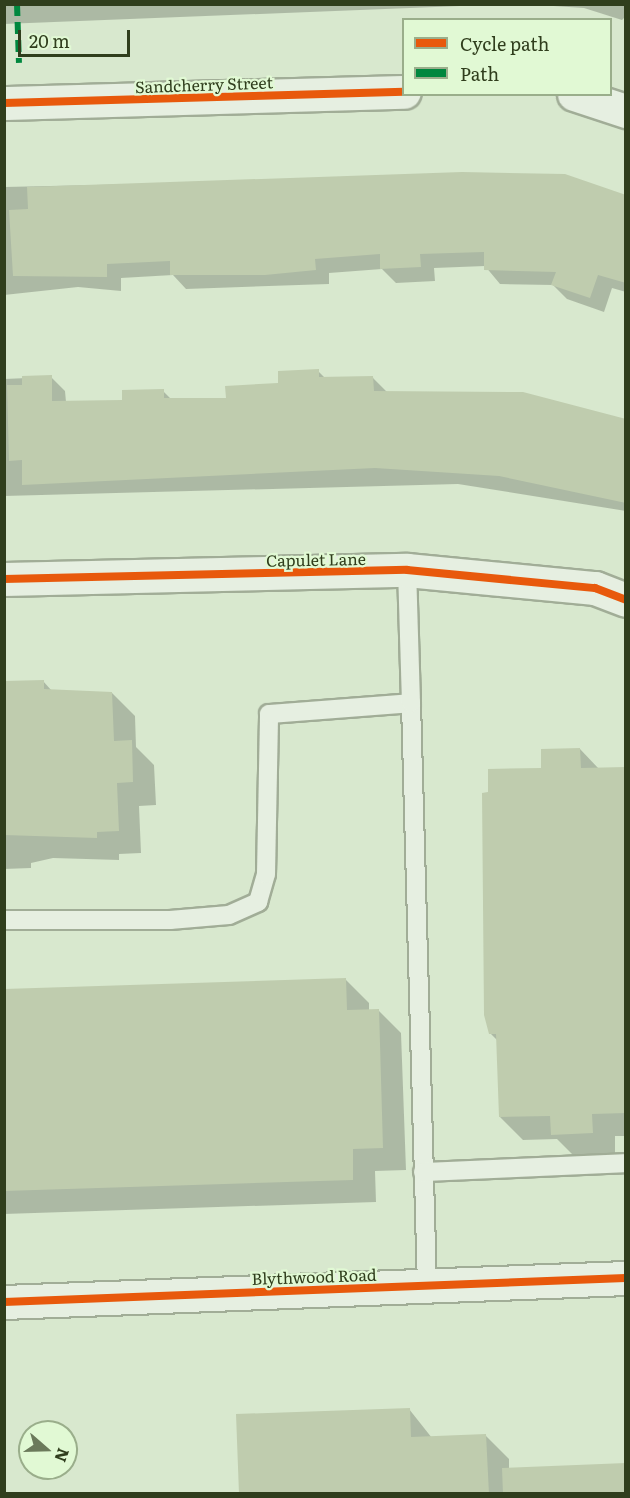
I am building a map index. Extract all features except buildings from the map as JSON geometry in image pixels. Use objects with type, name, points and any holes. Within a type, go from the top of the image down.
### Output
[{"type":"street","name":"Sandcherry Street","points":[[4,104],[402,92]]},
{"type":"street","points":[[580,96],[626,111]]},
{"type":"street","name":"Capulet Lane","points":[[4,579],[407,570],[595,588],[626,600]]},
{"type":"street","name":"Blythwood Road","points":[[4,1302],[626,1278]]},
{"type":"lane","points":[[407,570],[427,1286]]},
{"type":"lane","points":[[4,920],[170,920],[229,915],[258,902],[266,873],[269,714],[411,703]]},
{"type":"lane","points":[[423,1172],[626,1162]]},
{"type":"marked path","points":[[17,4],[19,63]]},
{"type":"cycle path","points":[[4,103],[402,92]]},
{"type":"cycle path","points":[[4,579],[407,570],[595,588],[626,600]]},
{"type":"cycle path","points":[[4,1302],[626,1278]]}]
